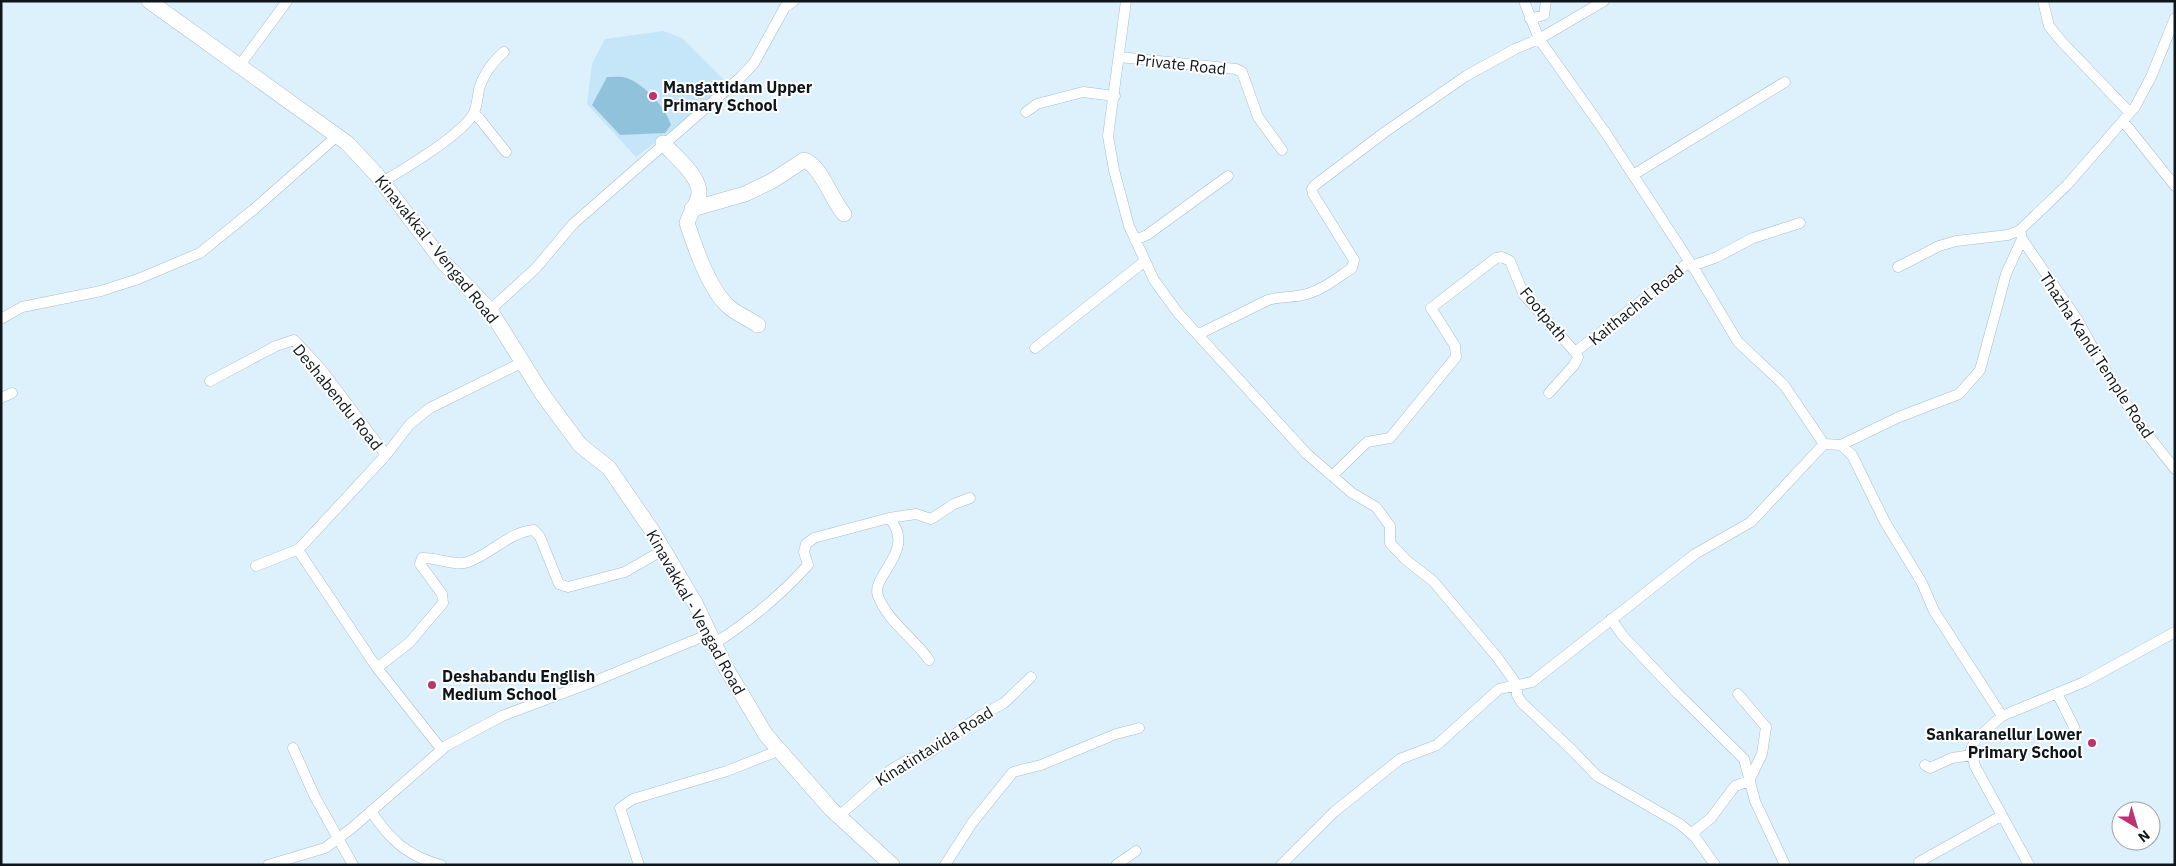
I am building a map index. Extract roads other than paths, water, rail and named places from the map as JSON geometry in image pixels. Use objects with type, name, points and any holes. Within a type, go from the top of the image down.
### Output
[{"type":"main road","name":"Kinavakkal - Vengad Road","points":[[149,1],[347,143],[382,182],[443,262],[490,310],[543,395],[580,446],[609,468],[663,550],[694,603],[726,668],[761,726],[839,816],[892,865]]},
{"type":"main road","points":[[663,143],[685,165],[699,189],[699,198],[692,209],[687,224],[707,272],[720,297],[728,307],[758,324]]},
{"type":"main road","points":[[692,209],[745,194],[804,160],[809,162],[817,171],[844,214]]},
{"type":"street","points":[[240,65],[287,1]]},
{"type":"street","points":[[490,310],[536,268],[573,224],[663,143],[709,106],[754,63],[785,7],[794,1]]},
{"type":"street","points":[[1126,1],[1115,96],[1108,136],[1114,170],[1135,240],[1154,280],[1178,313],[1307,454],[1352,493],[1376,507],[1390,526],[1390,543],[1406,560],[1433,581],[1497,657],[1517,685],[1517,695],[1522,703],[1597,776],[1680,824],[1691,834],[1714,865]]},
{"type":"street","points":[[1524,1],[1539,39],[1633,174],[1738,342],[1784,385],[1824,444]]},
{"type":"street","points":[[1530,19],[1544,15],[1546,1]]},
{"type":"street","points":[[1199,334],[1268,300],[1280,296],[1306,295],[1323,288],[1352,268],[1354,260],[1312,189],[1385,132],[1466,76],[1539,39],[1604,1]]},
{"type":"street","points":[[2042,1],[2049,26],[2130,113]]},
{"type":"street","points":[[1824,444],[1841,445],[1899,417],[1959,394],[1980,370],[2006,274],[2021,234],[2130,113],[2151,77],[2175,18]]},
{"type":"street","points":[[382,182],[428,153],[474,114],[480,85],[497,57],[504,52]]},
{"type":"street","name":"Private Road","points":[[1119,57],[1236,69],[1242,72],[1258,117],[1282,150]]},
{"type":"street","points":[[1633,174],[1785,82]]},
{"type":"street","points":[[1026,112],[1037,104],[1083,92],[1115,96]]},
{"type":"street","points":[[474,114],[506,152]]},
{"type":"street","points":[[2123,121],[2175,186]]},
{"type":"street","points":[[1,319],[22,307],[101,291],[138,279],[200,253],[253,210],[337,136]]},
{"type":"street","points":[[1135,240],[1147,235],[1228,176]]},
{"type":"street","points":[[1691,264],[1717,257],[1753,238],[1800,223]]},
{"type":"street","points":[[1898,268],[1939,246],[2021,234]]},
{"type":"street","name":"Thazha Kandi Temple Road","points":[[2021,234],[2077,319],[2101,363],[2140,425],[2175,469]]},
{"type":"street","name":"Footpath","points":[[1332,476],[1367,442],[1390,438],[1456,357],[1456,346],[1431,308],[1496,258],[1502,257],[1510,261],[1524,295],[1575,352]]},
{"type":"street","points":[[1035,348],[1145,261]]},
{"type":"street","name":"Kaithachal Road","points":[[1550,393],[1574,365],[1578,357],[1575,352],[1675,274],[1691,264]]},
{"type":"street","name":"Deshabendu Road","points":[[210,381],[276,346],[294,340],[321,370],[386,455]]},
{"type":"street","name":"Deshabendu Road","points":[[298,549],[386,455],[410,424],[430,408],[523,362]]},
{"type":"street","points":[[1,398],[12,393]]},
{"type":"street","points":[[1281,865],[1334,812],[1400,758],[1437,745],[1499,689],[1532,682],[1694,554],[1751,522],[1824,444]]},
{"type":"street","points":[[1841,445],[1852,455],[1885,522],[1922,583],[1934,611],[2002,716]]},
{"type":"street","points":[[268,865],[325,848],[372,811],[442,750],[502,716],[738,628],[796,579],[808,564],[804,552],[806,544],[814,538],[889,518],[916,514],[931,519],[954,504],[970,498]]},
{"type":"street","points":[[889,518],[896,526],[899,542],[891,565],[878,587],[878,595],[903,633],[921,648],[929,660]]},
{"type":"street","points":[[377,668],[410,642],[443,603],[442,594],[420,564],[422,558],[435,557],[451,563],[466,563],[506,539],[526,530],[534,530],[540,537],[559,584],[568,587],[625,572],[663,550]]},
{"type":"street","points":[[256,566],[298,549],[377,668],[442,750]]},
{"type":"street","points":[[1611,619],[1624,636],[1676,692],[1744,759],[1755,800],[1786,865]]},
{"type":"street","points":[[2029,865],[1975,766],[1971,750],[1975,740],[2002,716],[2084,682],[2175,632]]},
{"type":"street","name":"Kinatintavida Road","points":[[839,816],[892,769],[909,759],[926,755],[980,716],[1004,703],[1031,677]]},
{"type":"street","points":[[2056,693],[2074,727]]},
{"type":"street","points":[[1691,834],[1701,828],[1717,811],[1735,786],[1749,781],[1762,754],[1766,727],[1738,694]]},
{"type":"street","points":[[945,865],[972,823],[1013,772],[1041,765],[1116,734],[1139,728]]},
{"type":"street","points":[[293,748],[315,797],[352,865]]},
{"type":"street","points":[[639,865],[620,808],[633,799],[727,771],[780,750]]},
{"type":"street","points":[[1924,766],[1930,768],[1952,758],[1972,755]]},
{"type":"street","points":[[372,811],[384,832],[398,845],[441,865]]},
{"type":"street","points":[[1918,862],[2001,816]]},
{"type":"street","points":[[1116,865],[1136,851]]},
{"type":"place","name":"Mangattidam Upper Primary School","points":[[653,96]]},
{"type":"place","name":"Deshabandu English Medium School","points":[[432,685]]},
{"type":"place","name":"Sankaranellur Lower Primary School","points":[[2092,743]]}]
